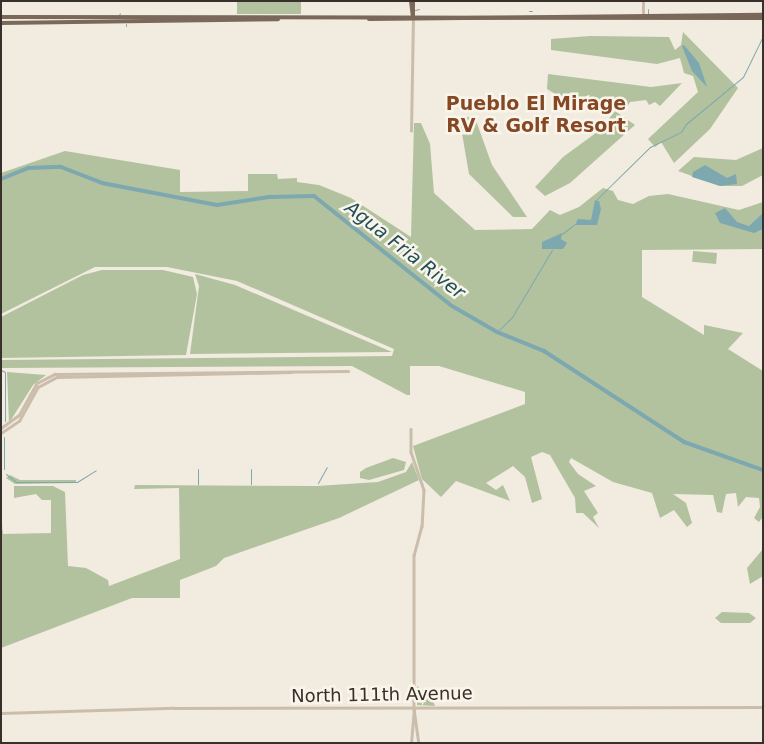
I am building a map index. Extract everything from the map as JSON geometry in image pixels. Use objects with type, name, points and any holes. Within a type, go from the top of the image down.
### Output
[{"type":"main road","points":[[412,1],[412,18]]},
{"type":"main road","points":[[1,17],[28,20]]},
{"type":"main road","points":[[1,23],[28,20],[763,17]]},
{"type":"street","points":[[643,1],[643,17]]},
{"type":"street","points":[[412,18],[412,131]]},
{"type":"street","points":[[1,432],[13,424],[36,389],[57,377],[348,371]]},
{"type":"street","points":[[1,428],[13,424]]},
{"type":"street","points":[[411,429],[411,452],[424,490],[422,526],[414,555],[414,709],[411,743]]},
{"type":"street","name":"North 111th Avenue","points":[[1,713],[161,708],[763,707]]},
{"type":"street","points":[[414,709],[419,743]]},
{"type":"green space","points":[[237,1],[301,1],[301,14],[237,14]]},
{"type":"green space","points":[[683,32],[738,88],[710,129],[674,163],[661,142],[655,147],[648,139],[698,92],[693,76],[684,73],[680,58],[657,64],[551,50],[551,39],[590,36],[669,37],[675,50],[681,45]]},
{"type":"green space","points":[[548,74],[651,87],[682,83],[660,106],[655,102],[649,105],[646,100],[630,102],[627,107],[557,95],[547,89]]},
{"type":"green space","points":[[615,111],[635,125],[570,183],[545,196],[535,187],[563,157],[600,130]]},
{"type":"green space","points":[[459,116],[475,118],[492,165],[527,217],[513,217],[469,174]]},
{"type":"green space","points":[[414,123],[421,123],[430,144],[434,193],[475,230],[532,229],[550,210],[560,215],[579,207],[603,188],[613,191],[618,200],[633,204],[649,196],[668,194],[739,210],[763,202],[763,249],[642,250],[642,297],[704,335],[704,325],[743,333],[728,349],[763,371],[763,517],[759,522],[754,518],[760,507],[759,498],[746,497],[738,507],[736,493],[726,494],[722,513],[717,512],[713,495],[673,494],[686,503],[692,523],[687,527],[674,510],[660,518],[652,493],[613,482],[571,458],[569,462],[578,474],[596,486],[584,491],[598,513],[593,517],[599,528],[583,513],[576,513],[575,498],[550,455],[542,452],[531,457],[542,499],[532,503],[525,477],[513,466],[486,483],[496,490],[503,485],[510,501],[456,481],[441,497],[422,479],[413,446],[525,404],[525,392],[439,366],[410,366],[410,395],[352,366],[1,368],[1,360],[392,356],[394,349],[237,281],[167,267],[95,267],[1,314],[1,173],[65,151],[180,170],[180,192],[248,191],[248,174],[277,174],[278,179],[297,178],[297,182],[319,185],[351,198],[411,237]]},
{"type":"green space","points":[[763,148],[763,175],[742,186],[720,186],[678,171],[694,157],[736,160]]},
{"type":"green space","points":[[693,251],[717,253],[716,264],[692,262]]},
{"type":"green space","points":[[102,270],[163,270],[193,277],[197,294],[186,355],[1,358],[1,317],[83,275]]},
{"type":"green space","points":[[195,274],[235,285],[392,352],[190,354],[199,286]]},
{"type":"green space","points":[[7,372],[46,375],[33,385],[9,423]]},
{"type":"green space","points":[[393,458],[406,462],[404,470],[369,480],[360,478],[360,472],[366,468]]},
{"type":"green space","points":[[412,462],[419,480],[339,518],[224,558],[216,566],[180,580],[180,598],[132,598],[1,648],[1,517],[3,534],[51,533],[51,500],[42,500],[36,494],[14,498],[14,486],[53,486],[65,492],[68,566],[86,568],[108,580],[109,586],[180,559],[179,488],[134,489],[135,485],[317,486],[378,482],[406,472]]},
{"type":"green space","points":[[10,475],[20,480],[76,480],[76,483],[15,484],[6,478]]},
{"type":"green space","points":[[763,549],[763,576],[750,584],[747,568]]},
{"type":"green space","points":[[722,612],[749,613],[756,618],[750,623],[721,623],[715,618]]},
{"type":"green space","points":[[417,686],[432,698],[435,706],[417,705]]},
{"type":"water","points":[[684,45],[699,63],[707,87],[692,71],[682,46]]},
{"type":"water","points":[[705,165],[727,178],[736,174],[737,184],[720,186],[692,177],[693,172]]},
{"type":"water","points":[[595,200],[599,201],[601,209],[597,225],[575,225],[578,219],[591,220]]},
{"type":"water","points":[[725,208],[737,222],[749,226],[763,213],[763,229],[754,233],[720,223],[715,213]]},
{"type":"water","points":[[562,233],[561,239],[567,243],[563,249],[542,249],[542,242]]},
{"type":"waterway","points":[[415,10],[419,9]]},
{"type":"waterway","points":[[597,199],[650,147],[681,132],[686,124],[743,77],[763,36]]},
{"type":"waterway","name":"Agua Fria River","points":[[1,179],[28,168],[61,167],[102,183],[217,205],[269,197],[314,196],[452,306],[497,332],[544,351],[684,442],[763,470]]},
{"type":"waterway","points":[[562,234],[575,224]]},
{"type":"waterway","points":[[497,332],[512,317],[552,250]]},
{"type":"waterway","points":[[1,370],[5,372],[5,421]]},
{"type":"waterway","points":[[4,437],[4,469]]},
{"type":"waterway","points":[[318,483],[327,467]]},
{"type":"waterway","points":[[198,469],[198,484]]},
{"type":"waterway","points":[[251,469],[251,484]]},
{"type":"waterway","points":[[6,474],[16,482],[77,482],[96,470]]},
{"type":"district","name":"Pueblo El Mirage RV & Golf Resort","points":[[536,115]]}]
